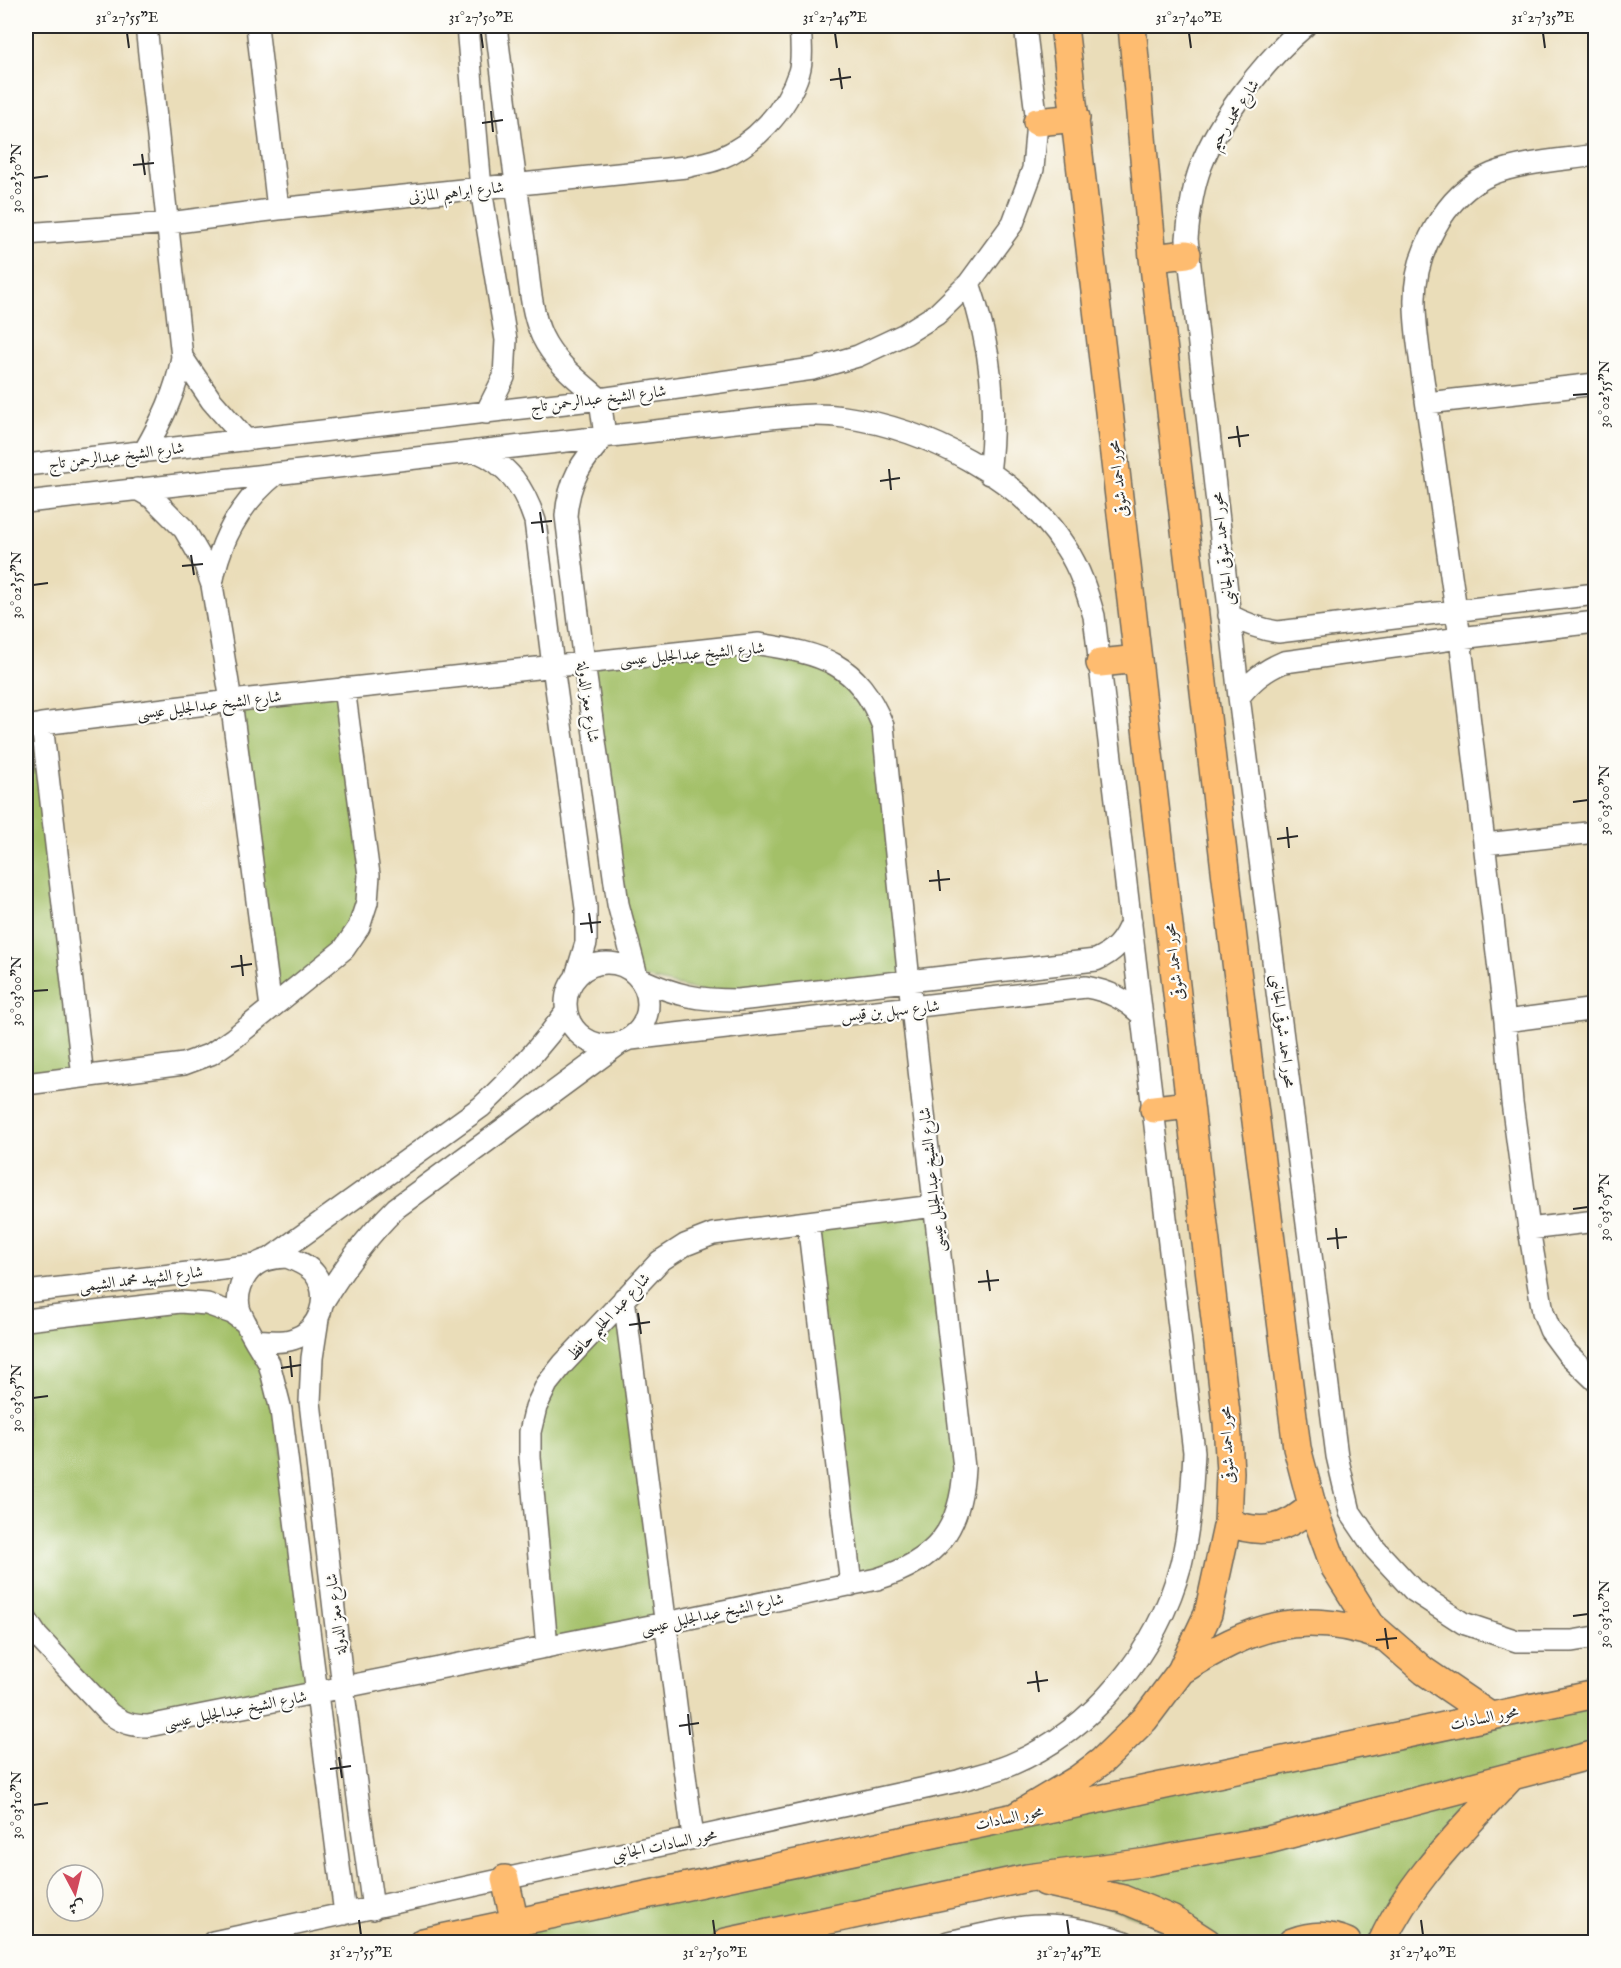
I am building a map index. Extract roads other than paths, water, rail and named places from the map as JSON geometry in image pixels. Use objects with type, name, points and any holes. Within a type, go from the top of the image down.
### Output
[{"type":"main road","name":"محور احمد شوقى","points":[[1016,1816],[1078,1779],[1102,1761],[1145,1719],[1181,1671],[1208,1614],[1228,1522],[1230,1472],[1227,1422],[1064,26]]},
{"type":"main road","points":[[1132,26],[1153,258],[1233,938],[1297,1448],[1312,1505],[1335,1568],[1371,1625],[1424,1671],[1490,1716]]},
{"type":"main road","points":[[1037,122],[1076,118]]},
{"type":"main road","points":[[1153,258],[1187,255]]},
{"type":"main road","points":[[1100,663],[1138,659]]},
{"type":"main road","points":[[1154,1109],[1190,1105]]},
{"type":"main road","points":[[1228,1522],[1253,1530],[1279,1528],[1292,1522],[1312,1505]]},
{"type":"main road","points":[[1181,1671],[1239,1637],[1280,1626],[1322,1623],[1363,1630],[1383,1637]]},
{"type":"main road","name":"محور السادات","points":[[423,1942],[1596,1694]]},
{"type":"main road","points":[[726,1942],[1026,1878],[1148,1862],[1268,1840],[1596,1754]]},
{"type":"main road","points":[[1382,1942],[1425,1873],[1512,1776]]},
{"type":"main road","points":[[1026,1878],[1123,1899],[1171,1919],[1207,1942]]},
{"type":"main road","points":[[505,1879],[515,1923]]},
{"type":"main road","points":[[1292,1942],[1315,1936],[1347,1942]]},
{"type":"street","points":[[144,452],[169,405],[178,381],[182,357],[147,26]]},
{"type":"street","points":[[257,26],[278,209]]},
{"type":"street","points":[[467,26],[481,189],[506,340],[504,377],[486,413]]},
{"type":"street","points":[[496,26],[516,185],[539,328],[550,351],[562,366],[600,399],[605,436]]},
{"type":"street","name":"شارع ابراهيم المازنى","points":[[26,234],[169,223],[278,209],[686,167],[717,160],[745,145],[769,123],[787,97],[800,71],[800,26]]},
{"type":"street","points":[[1025,26],[1037,122]]},
{"type":"street","name":"شارع محمد رحيم","points":[[1187,255],[1189,217],[1195,186],[1201,166],[1215,137],[1276,52],[1299,29]]},
{"type":"street","name":"شارع الشيخ عبدالرحمن تاج","points":[[26,465],[600,399],[813,369],[858,356],[905,334],[937,314],[969,283],[1013,223],[1033,169],[1037,122]]},
{"type":"street","points":[[1596,155],[1510,169],[1490,175],[1460,195],[1446,208],[1425,248],[1414,303],[1460,638],[1505,1021],[1512,1102],[1543,1312],[1550,1330],[1567,1353],[1596,1381]]},
{"type":"street","name":"محور احمد شوقى الجانبى","points":[[1187,255],[1239,696],[1337,1456],[1350,1512],[1376,1549],[1414,1591],[1463,1623],[1517,1641],[1572,1641],[1596,1637]]},
{"type":"street","points":[[969,283],[980,314],[992,377],[994,420],[989,474]]},
{"type":"street","points":[[182,357],[211,400],[246,440]]},
{"type":"street","points":[[1427,402],[1596,384]]},
{"type":"street","points":[[26,502],[792,416],[842,417],[881,424],[919,435],[956,452],[1018,495],[1045,520],[1067,549],[1083,581],[1094,616],[1154,1109]]},
{"type":"street","name":"شارع معز الدولة","points":[[605,436],[574,475],[568,495],[566,516],[618,904],[639,977]]},
{"type":"street","name":"شارع معز الدولة","points":[[476,451],[492,458],[507,471],[529,503],[535,521],[586,908],[585,943],[576,976]]},
{"type":"street","points":[[212,585],[219,553],[233,523],[252,496],[276,474]]},
{"type":"street","points":[[137,489],[154,499],[184,529],[200,556],[212,585],[231,701],[272,1008]]},
{"type":"street","points":[[1229,615],[1253,627],[1278,632],[1596,594]]},
{"type":"street","points":[[1239,696],[1251,681],[1266,669],[1284,662],[1596,622]]},
{"type":"street","name":"شارع الشيخ عبدالجليل عيسى","points":[[26,1619],[38,1636],[110,1714],[121,1722],[134,1726],[148,1726],[851,1585],[901,1571],[924,1558],[942,1540],[955,1518],[962,1493],[964,1468],[909,981],[883,726],[874,704],[861,684],[843,669],[818,655],[759,644],[344,688],[34,726]]},
{"type":"street","points":[[26,1084],[184,1064],[211,1054],[344,949],[358,927],[367,902],[369,875],[344,688]]},
{"type":"street","points":[[34,726],[83,1077]]},
{"type":"street","points":[[1485,844],[1596,832]]},
{"type":"street","name":"شارع سهل بن قيس","points":[[639,977],[669,992],[703,1000],[738,1000],[909,981],[1095,960],[1108,955],[1118,946],[1131,922]]},
{"type":"street","points":[[607,963],[618,964],[639,977],[648,994],[648,1011],[642,1027],[625,1042],[601,1046],[585,1040],[573,1028],[566,1012],[567,993],[576,976],[596,964],[607,963]]},
{"type":"street","name":"شارع سهل بن قيس","points":[[625,1042],[1086,987],[1117,995],[1143,1015]]},
{"type":"street","points":[[1505,1021],[1596,1009]]},
{"type":"street","points":[[263,1261],[287,1257],[302,1262],[314,1273],[321,1287],[321,1310],[308,1332],[292,1340],[251,1332],[239,1308],[239,1292],[244,1277],[263,1261],[481,1107],[513,1078],[566,1012]]},
{"type":"street","name":"شارع معز الدولة","points":[[373,1909],[343,1687],[310,1402],[312,1358],[321,1310],[345,1267],[369,1235],[396,1208],[625,1042]]},
{"type":"street","name":"محور السادات الجانبى","points":[[213,1942],[957,1781],[1009,1765],[1057,1740],[1099,1706],[1142,1652],[1166,1609],[1181,1564],[1191,1508],[1193,1440],[1154,1109]]},
{"type":"street","name":"شارع عبد الحليم حافظ","points":[[547,1647],[530,1457],[530,1432],[536,1407],[547,1384],[563,1364],[660,1261],[685,1245],[713,1234],[934,1206]]},
{"type":"street","points":[[1529,1229],[1596,1221]]},
{"type":"street","points":[[808,1222],[851,1585]]},
{"type":"street","name":"شارع الشهيد محمد الشيمى","points":[[26,1292],[263,1261]]},
{"type":"street","points":[[624,1298],[693,1838]]},
{"type":"street","name":"شارع الشهيد محمد الشيمى","points":[[26,1320],[180,1302],[207,1304],[232,1313],[251,1332]]},
{"type":"street","name":"شارع معز الدولة","points":[[251,1332],[272,1372],[281,1410],[345,1914]]},
{"type":"street","points":[[948,1942],[1026,1927],[1059,1927],[1092,1932],[1125,1942]]}]
